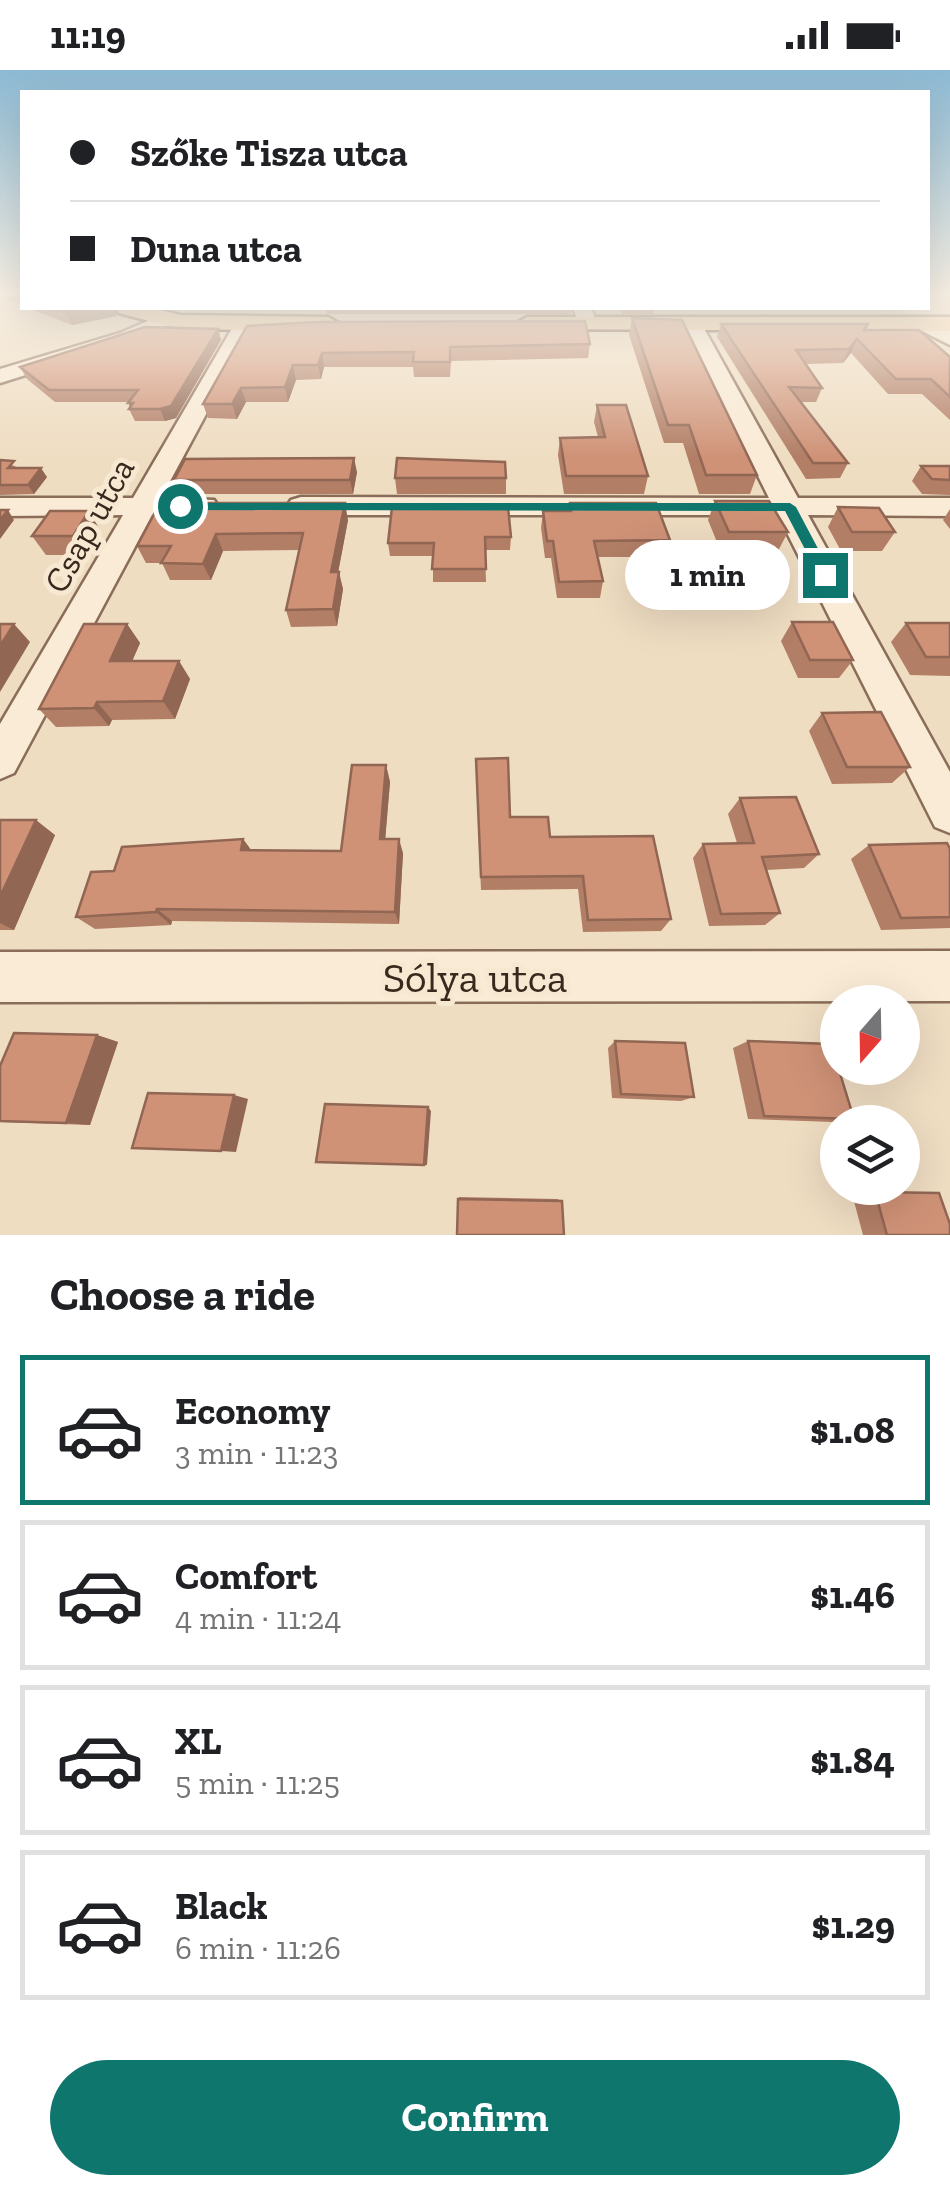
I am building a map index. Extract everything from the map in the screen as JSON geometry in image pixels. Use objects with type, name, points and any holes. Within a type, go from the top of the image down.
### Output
[{"type":"street","points":[[0,376],[88,348]]},
{"type":"street","name":"Csap utca","points":[[0,762],[230,348]]},
{"type":"street","points":[[705,348],[950,812]]},
{"type":"street","points":[[0,507],[240,506]]},
{"type":"street","points":[[279,506],[950,507]]},
{"type":"street","name":"Sólya utca","points":[[0,977],[950,976]]},
{"type":"building","points":[[78,348],[206,348],[171,406],[160,409],[129,409],[133,403],[128,403],[138,390],[49,390],[20,367]]},
{"type":"building","points":[[234,348],[450,348],[450,362],[413,362],[414,352],[322,353],[318,365],[293,365],[285,387],[241,388],[232,404],[203,404]]},
{"type":"building","points":[[642,348],[696,348],[757,475],[706,475],[689,425],[668,425]]},
{"type":"building","points":[[737,348],[850,348],[796,350],[822,388],[789,387],[848,463],[813,463]]},
{"type":"building","points":[[866,348],[940,348],[950,357],[950,397],[931,379],[896,379]]},
{"type":"building","points":[[597,405],[626,405],[648,476],[566,476],[560,438],[605,437]]},
{"type":"building","points":[[354,458],[350,480],[174,480],[185,459]]},
{"type":"building","points":[[397,458],[505,462],[506,478],[395,478]]},
{"type":"building","points":[[0,460],[14,461],[8,468],[41,468],[28,485],[0,485]]},
{"type":"building","points":[[921,466],[950,466],[950,480],[932,479]]},
{"type":"building","points":[[715,501],[769,501],[788,532],[729,532]]},
{"type":"building","points":[[160,503],[345,503],[331,572],[339,572],[333,609],[286,610],[303,533],[216,534],[203,564],[161,563],[171,546],[137,546]]},
{"type":"building","points":[[570,503],[656,503],[670,540],[594,541],[603,581],[559,582],[553,541],[547,541],[543,511],[571,511]]},
{"type":"building","points":[[392,507],[508,507],[511,537],[485,537],[486,569],[432,569],[434,543],[388,543]]},
{"type":"building","points":[[838,507],[879,508],[895,532],[852,532]]},
{"type":"building","points":[[50,511],[89,511],[73,536],[32,536]]},
{"type":"building","points":[[792,622],[833,622],[853,660],[810,660]]},
{"type":"building","points":[[906,623],[950,623],[950,657],[926,657]]},
{"type":"building","points":[[0,624],[14,624],[0,646]]},
{"type":"building","points":[[84,624],[127,624],[110,661],[179,661],[163,701],[97,702],[94,708],[39,709]]},
{"type":"building","points":[[881,712],[910,767],[847,767],[822,713]]},
{"type":"building","points":[[508,758],[510,817],[548,817],[550,837],[653,836],[671,919],[588,920],[583,876],[481,877],[476,759]]},
{"type":"building","points":[[352,765],[386,765],[380,839],[399,839],[395,912],[157,909],[76,917],[91,872],[114,871],[122,847],[243,839],[241,850],[341,851]]},
{"type":"building","points":[[796,797],[819,854],[762,857],[780,913],[721,914],[703,844],[754,843],[740,798]]},
{"type":"building","points":[[0,820],[36,820],[0,897]]},
{"type":"building","points":[[947,843],[950,917],[901,918],[869,845]]},
{"type":"building","points":[[14,1033],[97,1035],[66,1123],[0,1121],[0,1066]]},
{"type":"building","points":[[615,1041],[685,1043],[694,1097],[621,1094]]},
{"type":"building","points":[[748,1041],[820,1044],[820,1085],[844,1085],[850,1105],[820,1105],[820,1118],[764,1116]]},
{"type":"building","points":[[148,1093],[234,1095],[221,1151],[132,1148]]},
{"type":"building","points":[[325,1104],[428,1107],[424,1165],[316,1162]]},
{"type":"building","points":[[920,1193],[939,1193],[950,1235],[887,1235],[879,1205],[920,1205]]},
{"type":"building","points":[[458,1199],[562,1201],[564,1235],[457,1235]]},
{"type":"route","points":[[180,506],[790,507],[825,575]]}]
